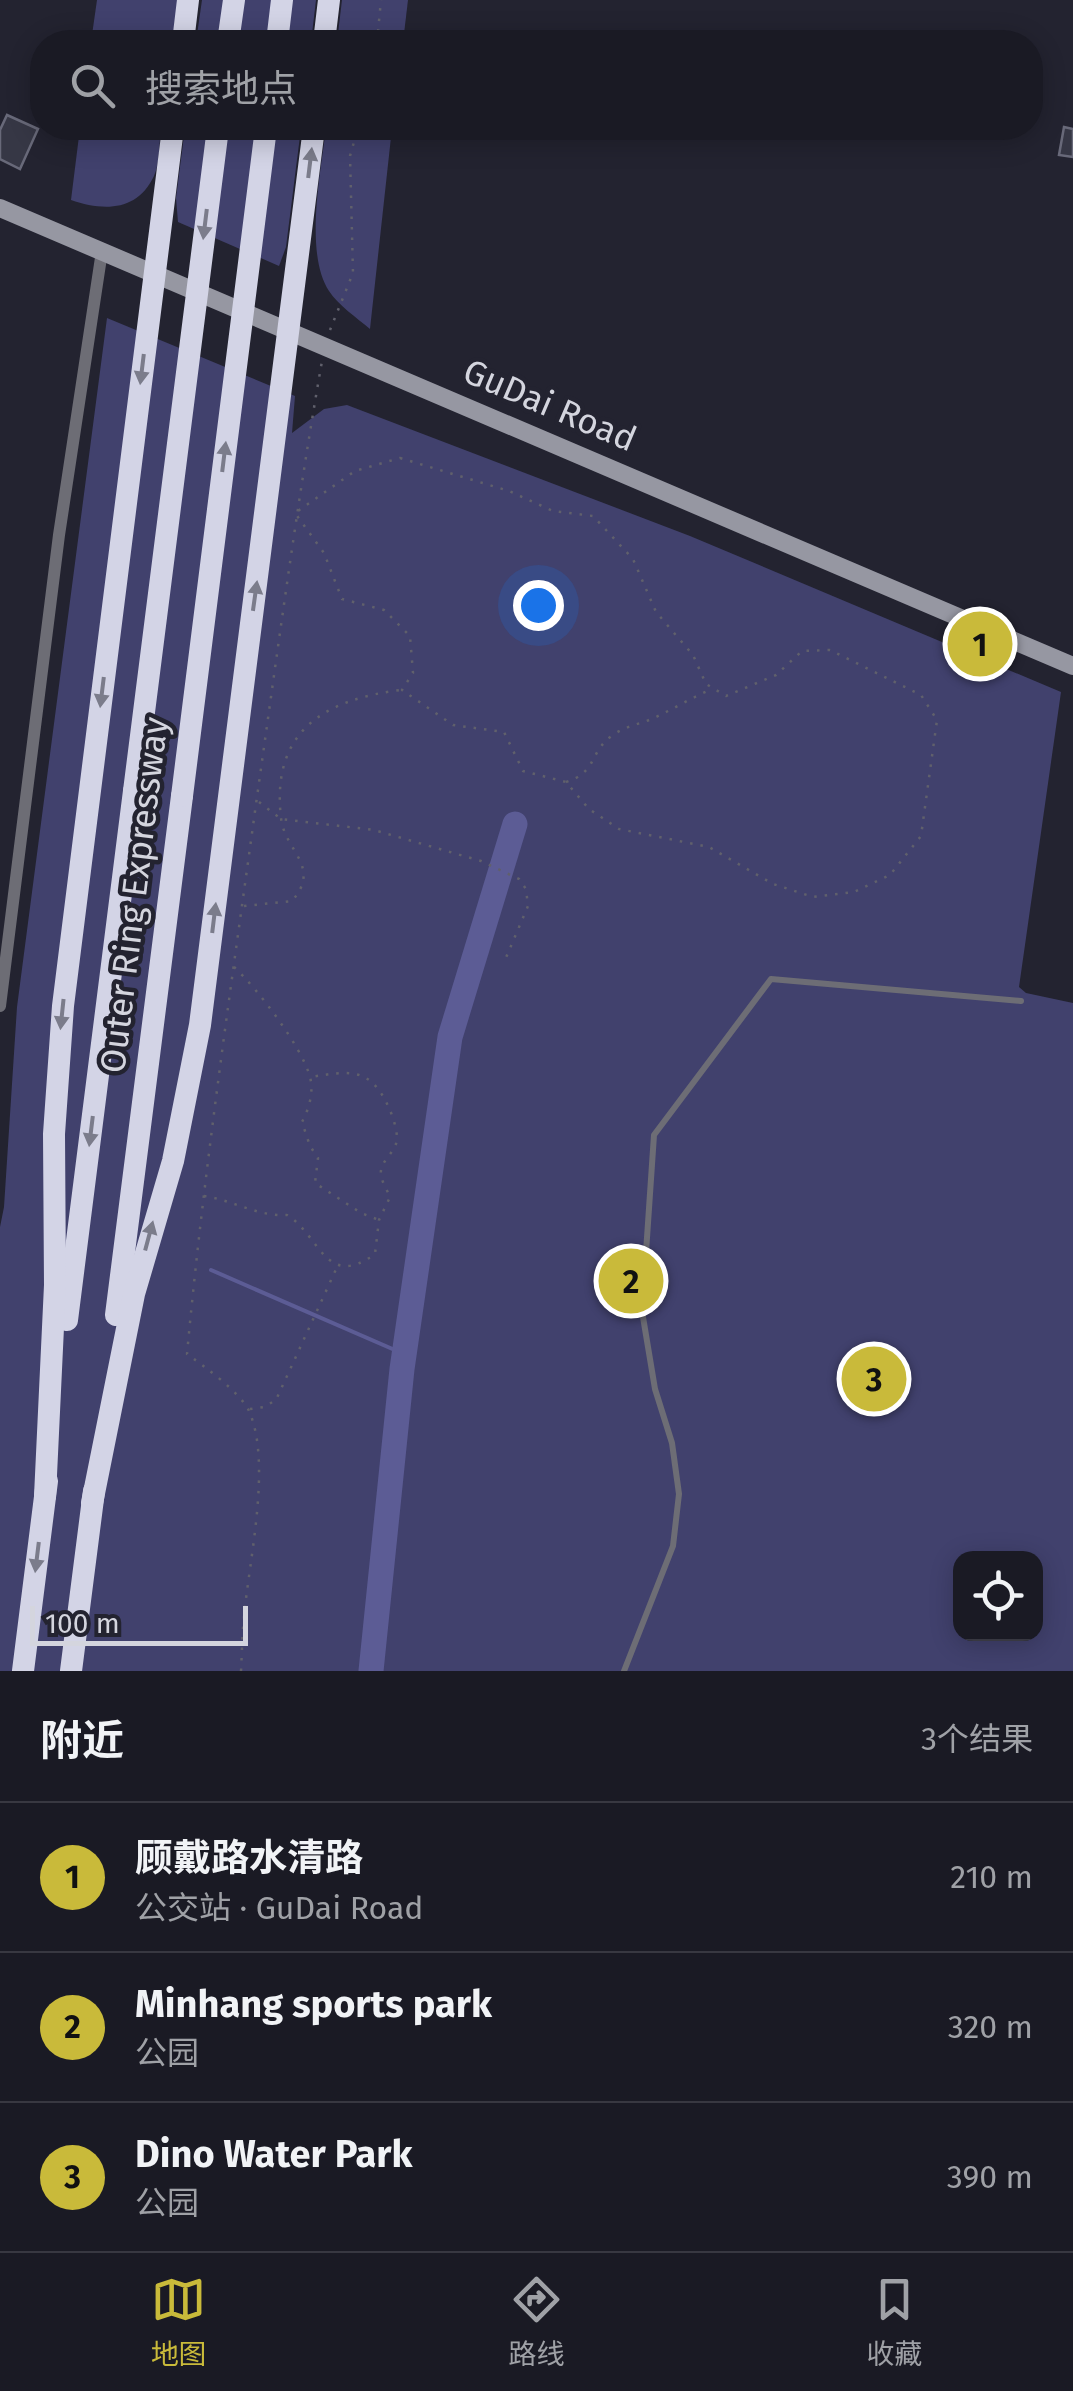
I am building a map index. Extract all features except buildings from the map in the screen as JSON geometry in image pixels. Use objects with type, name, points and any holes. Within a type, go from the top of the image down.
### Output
[{"type":"highway","points":[[184,30],[188,0]]},
{"type":"highway","points":[[230,30],[234,0]]},
{"type":"highway","points":[[278,30],[282,0]]},
{"type":"highway","points":[[325,30],[329,0]]},
{"type":"highway","points":[[45,1496],[54,1317],[57,1072],[172,140]]},
{"type":"highway","name":"Outer Ring Expressway","points":[[23,1670],[216,140]]},
{"type":"highway","name":"Outer Ring Expressway","points":[[71,1671],[264,140]]},
{"type":"highway","points":[[92,1502],[134,1294],[173,1162],[200,1025],[313,140]]},
{"type":"main road","name":"GuDai Road","points":[[0,208],[1073,666]]},
{"type":"street","points":[[0,1006],[59,535],[102,251]]},
{"type":"lane","points":[[624,1671],[672,1546],[679,1494],[672,1443],[655,1390],[642,1311],[654,1135],[771,979],[1022,1001]]},
{"type":"path","points":[[378,30],[382,0]]},
{"type":"path","points":[[242,1671],[258,1450],[248,1409],[187,1354],[202,1196],[295,513],[324,344],[353,273],[350,156],[355,140]]},
{"type":"path","points":[[295,513],[356,471],[400,458],[509,490],[554,512],[593,516],[633,559],[656,612],[693,654],[706,684],[726,696],[776,676],[802,651],[830,650],[921,695],[937,720],[921,836],[890,875],[854,892],[813,897],[774,884],[709,848],[619,829],[588,809],[566,782]]},
{"type":"path","points":[[295,513],[324,552],[342,599],[384,610],[410,636],[413,672],[402,690]]},
{"type":"path","points":[[281,819],[288,754],[300,732],[318,714],[372,694],[402,690],[453,725],[504,732],[523,772],[566,782],[582,778],[608,738],[714,688]]},
{"type":"path","points":[[241,906],[292,902],[304,878],[301,858],[281,819],[257,800]]},
{"type":"path","points":[[281,819],[374,830],[480,861],[519,879],[526,890],[528,906],[505,960]]},
{"type":"path","points":[[233,966],[265,1002],[310,1077],[309,1108],[302,1122],[318,1158],[315,1183],[379,1220]]},
{"type":"path","points":[[202,1196],[225,1199],[272,1216],[287,1216],[310,1235],[328,1261],[338,1266],[361,1263],[374,1254],[379,1220],[390,1197],[381,1177],[381,1166],[394,1150],[397,1138],[393,1116],[374,1081],[357,1073],[310,1077]]},
{"type":"path","points":[[248,1409],[276,1400],[338,1266]]},
{"type":"shaded area","points":[[97,0],[178,0],[174,30],[93,30]]},
{"type":"shaded area","points":[[202,0],[316,0],[312,30],[198,30]]},
{"type":"shaded area","points":[[342,0],[408,0],[404,30],[338,30]]},
{"type":"shaded area","points":[[78,140],[160,140],[156,171],[138,196],[107,207],[71,200]]},
{"type":"shaded area","points":[[183,140],[299,140],[286,247],[279,266],[178,222],[176,198]]},
{"type":"shaded area","points":[[324,140],[391,140],[370,329],[337,301],[321,275],[316,234]]},
{"type":"shaded area","points":[[107,318],[295,396],[292,433],[324,409],[347,405],[690,536],[1061,692],[1019,987],[1026,993],[1073,1003],[1073,1671],[0,1671],[0,1227],[17,1007]]},
{"type":"waterway","points":[[371,1671],[402,1369],[450,1037],[515,824]]},
{"type":"waterway","points":[[211,1270],[404,1354]]},
{"type":"place","name":"顾戴路水清路","points":[[980,644]]},
{"type":"place","name":"Minhang sports park","points":[[631,1281]]},
{"type":"place","name":"Dino Water Park","points":[[874,1379]]}]
